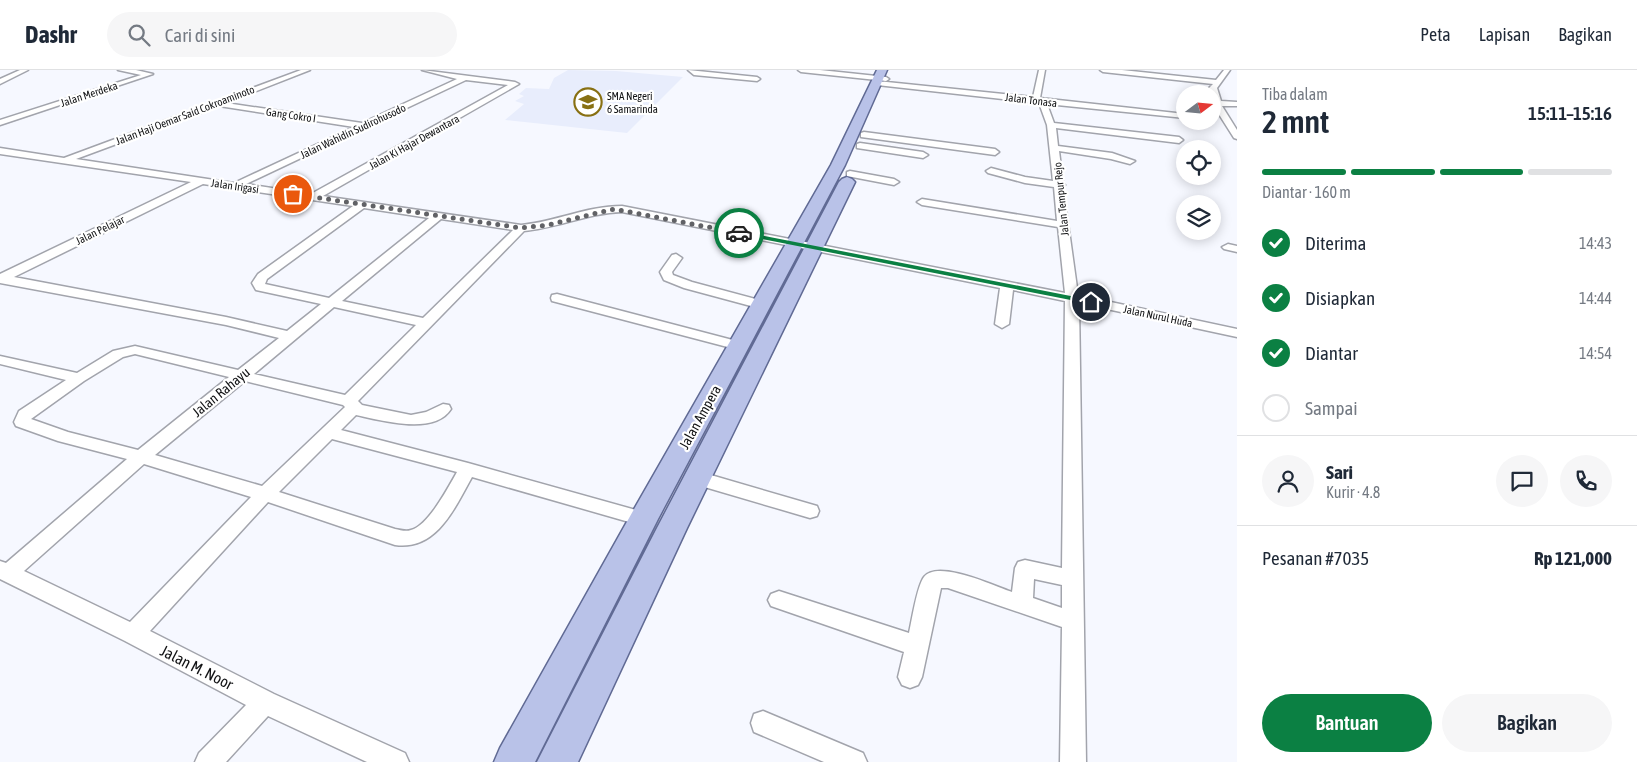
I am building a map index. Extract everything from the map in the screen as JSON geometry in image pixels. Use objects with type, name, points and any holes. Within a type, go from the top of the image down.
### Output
[{"type":"main road","name":"Jalan Ampera","points":[[514,762],[643,519],[762,305],[805,245],[850,174],[883,78]]},
{"type":"main road","name":"Jalan Ampera","points":[[557,762],[697,478],[805,245],[838,165],[883,78]]},
{"type":"street","points":[[0,82],[25,70]]},
{"type":"street","name":"Jalan Merdeka","points":[[0,123],[153,73],[121,70]]},
{"type":"street","name":"Jalan Haji Oemar Said Cokroaminoto","points":[[64,161],[307,70]]},
{"type":"street","points":[[425,70],[463,79]]},
{"type":"street","points":[[691,70],[694,72],[757,79]]},
{"type":"street","name":"Jalan Tonasa","points":[[801,70],[883,78],[1040,102],[1176,115]]},
{"type":"street","points":[[1040,102],[1042,70]]},
{"type":"street","points":[[1103,70],[1215,85]]},
{"type":"street","points":[[1215,85],[1227,70]]},
{"type":"street","name":"Jalan Ki Hajar Dewantara","points":[[313,197],[515,83],[463,79]]},
{"type":"street","name":"Jalan Wahidin Sudirohusodo","points":[[238,184],[463,79]]},
{"type":"street","points":[[1110,79],[1215,85]]},
{"type":"street","name":"Jalan Tempur Rejo","points":[[1040,102],[1052,125],[1072,298],[1073,762]]},
{"type":"street","name":"Gang Cokro I","points":[[216,104],[365,126]]},
{"type":"street","points":[[1221,105],[1237,104]]},
{"type":"street","points":[[1221,106],[1237,110]]},
{"type":"street","points":[[1221,108],[1233,122],[1237,136]]},
{"type":"street","points":[[1052,125],[1179,140]]},
{"type":"street","points":[[862,140],[995,152]]},
{"type":"street","points":[[862,140],[923,155]]},
{"type":"street","points":[[1055,148],[1112,156],[1130,161]]},
{"type":"street","name":"Jalan Irigasi","points":[[0,151],[201,181],[238,184],[438,217],[521,228],[548,225],[614,209],[805,245]]},
{"type":"street","points":[[991,172],[1025,180],[1060,185]]},
{"type":"street","points":[[850,174],[894,182]]},
{"type":"street","name":"Jalan Pelajar","points":[[0,278],[201,181]]},
{"type":"street","points":[[922,202],[1064,225]]},
{"type":"street","points":[[361,205],[262,277],[258,283],[260,287],[425,323]]},
{"type":"street","name":"Jalan Rahayu","points":[[4,570],[242,374],[438,217]]},
{"type":"street","points":[[134,634],[265,494],[329,433],[351,405],[425,323],[521,228]]},
{"type":"street","name":"Jalan Nurul Huda","points":[[805,245],[1237,333]]},
{"type":"street","points":[[676,258],[666,272],[668,277],[688,285],[762,305]]},
{"type":"street","points":[[0,278],[226,321],[290,336]]},
{"type":"street","points":[[1002,324],[1007,285]]},
{"type":"street","points":[[557,298],[740,346]]},
{"type":"street","points":[[443,409],[431,416],[412,420],[242,374],[135,350],[118,354],[79,378],[25,415],[22,422],[64,437],[142,457],[265,494],[404,539],[419,536],[438,517],[468,469]]},
{"type":"street","points":[[0,360],[79,378]]},
{"type":"street","points":[[329,433],[468,469],[643,519]]},
{"type":"street","points":[[697,478],[810,511]]},
{"type":"street","points":[[1022,604],[1025,568],[1072,579]]},
{"type":"street","name":"Jalan M. Noor","points":[[4,570],[134,634],[265,702],[396,762]]},
{"type":"street","points":[[910,677],[932,582],[936,579],[948,580],[1073,621]]},
{"type":"street","points":[[779,600],[917,646]]},
{"type":"street","points":[[208,762],[265,702]]},
{"type":"street","points":[[763,723],[854,762]]},
{"type":"shaded area","name":"SMA Negeri 6 Samarinda","points":[[568,70],[616,71],[683,77],[627,133],[505,120],[524,104],[515,101],[524,96],[519,94],[526,88],[549,89],[554,78]]},
{"type":"way so far","points":[[293,194],[521,228],[548,225],[597,211],[614,209],[739,233]]},
{"type":"place","name":"SMA Negeri 6 Samarinda","points":[[588,102]]},
{"type":"route","points":[[739,233],[1091,302]]}]
